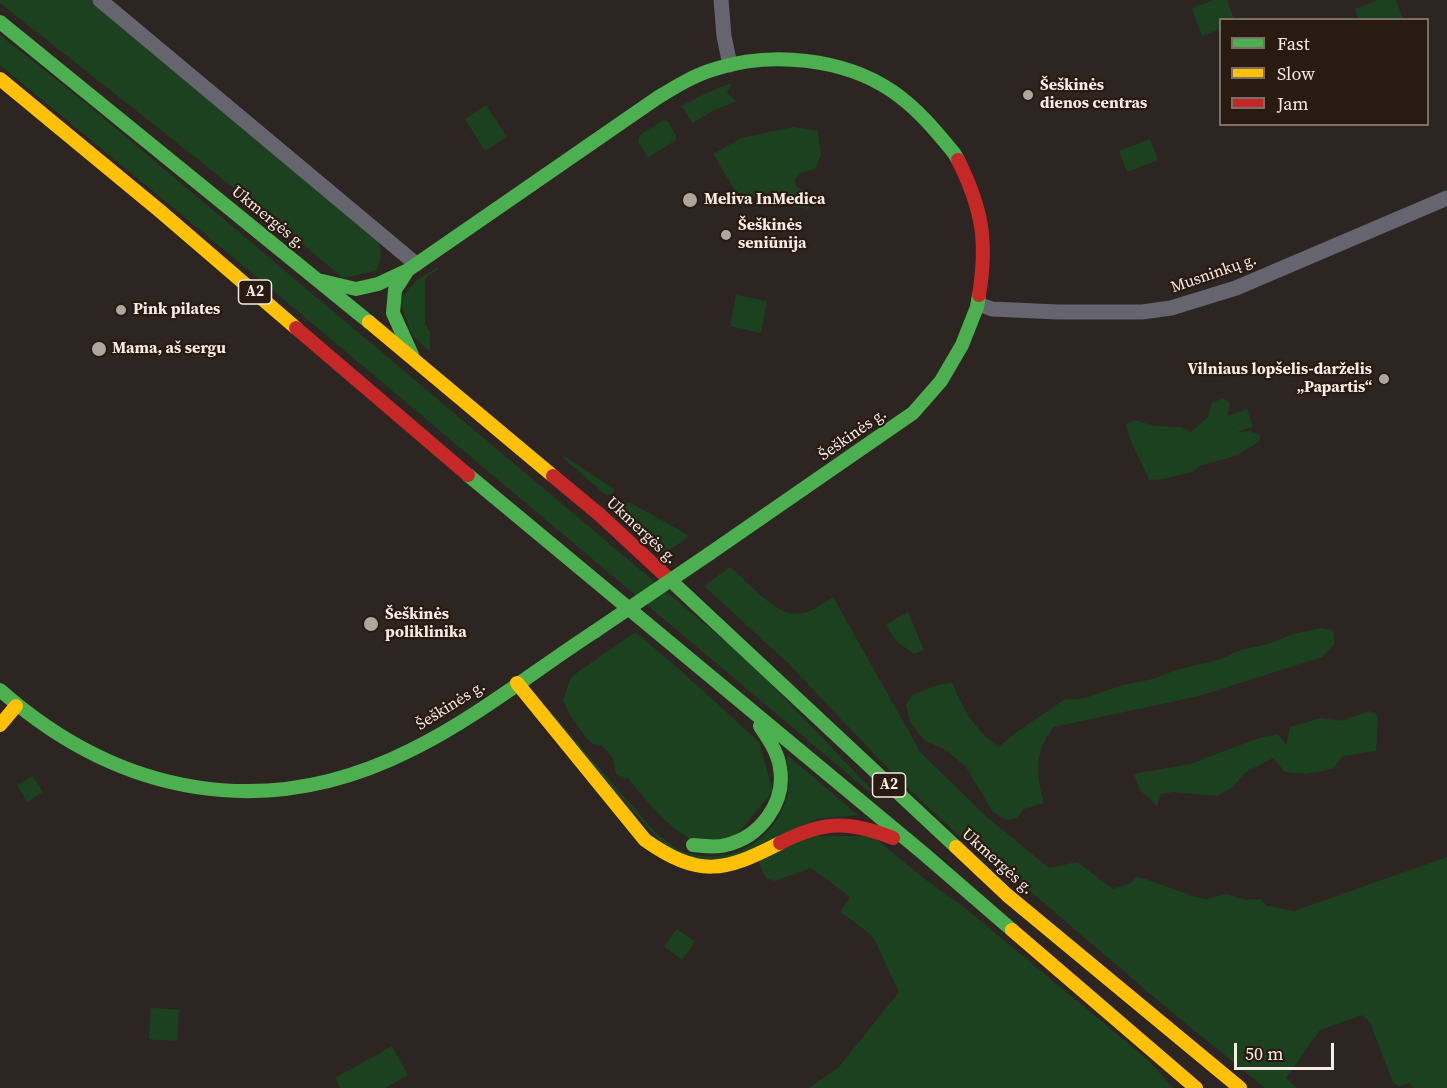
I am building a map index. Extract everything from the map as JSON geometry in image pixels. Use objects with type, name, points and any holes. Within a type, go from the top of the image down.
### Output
[{"type":"main road","name":"Ukmergės g.","points":[[0,22],[317,279],[600,515],[1007,895],[1240,1088]]},
{"type":"main road","name":"Šeškinės g.","points":[[0,690],[16,706],[65,739],[98,756],[139,773],[194,786],[248,792],[313,784],[379,764],[447,730],[709,554],[913,413],[936,388],[962,349],[978,304],[984,267],[978,208],[961,165],[935,127],[911,104],[884,86],[859,74],[840,68],[774,60],[730,65],[674,88],[412,267],[378,284],[356,289],[317,279]]},
{"type":"main road","name":"A2","points":[[0,79],[91,153],[507,509],[924,853],[1196,1088]]},
{"type":"main road","points":[[412,267],[395,290],[393,313],[399,331],[416,362]]},
{"type":"main road","points":[[523,680],[548,703],[588,747]]},
{"type":"main road","points":[[523,680],[645,840],[673,859],[703,867],[732,865],[800,834],[833,823],[868,828],[924,853]]},
{"type":"main road","points":[[0,725],[16,706]]},
{"type":"main road","points":[[681,842],[701,847],[728,846],[753,832],[764,822],[775,805],[782,785],[782,770],[770,740],[746,708]]},
{"type":"street","points":[[100,0],[412,267]]},
{"type":"street","points":[[721,0],[724,36],[730,65]]},
{"type":"street","name":"Musninkų g.","points":[[978,304],[992,309],[1058,312],[1142,312],[1171,308],[1236,288],[1447,198]]},
{"type":"green space","points":[[0,0],[91,0],[377,239],[381,255],[376,271],[343,278],[215,173],[0,3]]},
{"type":"green space","points":[[1214,0],[1227,0],[1234,18],[1219,18],[1219,29],[1202,36],[1192,8]]},
{"type":"green space","points":[[1378,0],[1396,0],[1403,18],[1359,18],[1355,9]]},
{"type":"green space","points":[[0,35],[88,105],[751,663],[871,791],[868,791],[275,292],[0,65]]},
{"type":"green space","points":[[732,83],[727,93],[737,101],[714,110],[693,123],[681,106],[709,92]]},
{"type":"green space","points":[[486,105],[507,137],[485,151],[465,119]]},
{"type":"green space","points":[[663,120],[668,121],[676,140],[648,158],[638,142],[640,135]]},
{"type":"green space","points":[[793,127],[818,131],[821,155],[815,169],[800,173],[795,179],[796,186],[806,192],[812,200],[808,209],[736,192],[713,154],[741,138]]},
{"type":"green space","points":[[1150,139],[1158,160],[1127,172],[1119,151]]},
{"type":"green space","points":[[438,267],[439,269],[427,276],[425,280],[425,324],[430,332],[430,352],[412,335],[399,300],[417,280]]},
{"type":"green space","points":[[736,295],[767,301],[761,333],[730,326]]},
{"type":"green space","points":[[1223,398],[1230,403],[1227,416],[1247,409],[1253,427],[1237,432],[1250,431],[1260,435],[1259,442],[1235,456],[1200,466],[1193,472],[1149,480],[1126,424],[1135,420],[1154,426],[1181,427],[1191,432],[1208,417],[1212,403]]},
{"type":"green space","points":[[564,456],[614,489],[614,492],[607,496],[562,457]]},
{"type":"green space","points":[[623,503],[631,503],[690,536],[665,553],[621,511],[620,506]]},
{"type":"green space","points":[[730,567],[772,604],[790,613],[799,614],[808,611],[833,597],[921,753],[988,818],[1049,868],[1077,862],[1113,889],[1131,883],[1135,877],[1195,897],[1206,899],[1227,894],[1245,900],[1260,899],[1267,906],[1294,911],[1447,857],[1447,1088],[1412,1088],[1410,1083],[1399,1086],[1393,1083],[1370,1022],[1362,1015],[1320,1030],[1286,1078],[1297,1088],[1265,1088],[1024,886],[957,834],[896,777],[787,662],[704,586]]},
{"type":"green space","points":[[908,612],[924,650],[914,654],[895,640],[886,624]]},
{"type":"green space","points":[[1322,628],[1334,631],[1334,645],[1322,657],[1199,696],[1054,727],[1043,745],[1038,763],[1039,783],[1044,803],[1024,809],[1017,818],[1005,820],[993,812],[966,767],[946,750],[925,741],[910,722],[906,704],[912,695],[938,685],[952,683],[971,719],[999,747],[1015,733],[1064,700],[1085,698],[1123,685],[1153,679],[1176,670],[1218,660],[1241,650],[1268,644],[1293,634]]},
{"type":"green space","points":[[635,632],[759,742],[773,791],[735,837],[702,842],[682,834],[671,826],[628,778],[623,779],[616,774],[613,758],[602,745],[593,744],[587,739],[568,712],[563,700],[571,677]]},
{"type":"green space","points":[[548,709],[654,831],[685,852],[702,856],[735,853],[750,846],[763,836],[774,824],[788,792],[787,755],[858,815],[816,819],[742,855],[719,861],[691,857],[674,851],[655,836],[545,712]]},
{"type":"green space","points":[[1369,711],[1378,716],[1376,751],[1343,756],[1333,769],[1306,774],[1285,772],[1273,758],[1246,772],[1232,788],[1216,796],[1173,792],[1161,794],[1157,806],[1140,790],[1134,774],[1190,764],[1256,739],[1278,734],[1286,745],[1290,727],[1321,718],[1342,721]]},
{"type":"green space","points":[[33,776],[43,792],[27,802],[17,785]]},
{"type":"green space","points":[[809,836],[872,836],[965,908],[1148,1060],[1173,1088],[809,1088],[838,1068],[899,992],[875,941],[869,933],[840,912],[850,897],[811,868],[775,881],[766,878],[758,862]]},
{"type":"green space","points":[[677,929],[695,942],[682,960],[664,946]]},
{"type":"green space","points":[[151,1008],[179,1010],[177,1041],[149,1039]]},
{"type":"green space","points":[[392,1046],[408,1075],[385,1088],[340,1088],[335,1078]]},
{"type":"traffic: fast","points":[[0,22],[369,322]]},
{"type":"traffic: fast","points":[[408,270],[657,98],[700,75],[737,63],[783,59],[806,61],[852,71],[873,80],[892,91],[918,112],[958,160]]},
{"type":"traffic: fast","points":[[408,270],[395,290],[393,313],[412,355]]},
{"type":"traffic: fast","points":[[322,281],[356,289],[378,284],[408,270]]},
{"type":"traffic: fast","points":[[709,554],[913,413],[941,381],[962,345],[977,307],[979,295]]},
{"type":"traffic: fast","points":[[468,475],[923,853],[1012,930]]},
{"type":"traffic: fast","points":[[594,632],[709,554]]},
{"type":"traffic: fast","points":[[668,578],[956,847]]},
{"type":"traffic: fast","points":[[0,690],[46,726],[94,754],[145,775],[196,787],[249,791],[302,786],[357,773],[411,750],[459,724],[594,632]]},
{"type":"traffic: fast","points":[[693,845],[718,846],[738,841],[750,835],[760,826],[775,806],[781,781],[779,762],[760,726]]},
{"type":"traffic: slow","points":[[0,79],[160,211],[296,328]]},
{"type":"traffic: slow","points":[[369,322],[553,476]]},
{"type":"traffic: slow","points":[[517,683],[645,840],[664,852],[681,861],[712,867],[743,860],[780,843]]},
{"type":"traffic: slow","points":[[0,725],[16,706]]},
{"type":"traffic: slow","points":[[956,847],[1007,895],[1240,1088]]},
{"type":"traffic: slow","points":[[1012,930],[1196,1088]]},
{"type":"traffic: jam","points":[[958,160],[973,194],[981,225],[983,258],[979,295]]},
{"type":"traffic: jam","points":[[296,328],[468,475]]},
{"type":"traffic: jam","points":[[553,476],[600,515],[668,578]]},
{"type":"traffic: jam","points":[[780,843],[809,830],[836,826],[862,828],[893,838]]},
{"type":"place","name":"Šeškinės dienos centras","points":[[1028,95]]},
{"type":"place","name":"Meliva InMedica","points":[[690,200]]},
{"type":"place","name":"Šeškinės seniūnija","points":[[726,235]]},
{"type":"place","name":"Pink pilates","points":[[121,310]]},
{"type":"place","name":"Mama, aš sergu","points":[[99,349]]},
{"type":"place","name":"Vilniaus lopšelis-darželis „Papartis“","points":[[1384,379]]},
{"type":"place","name":"Šeškinės poliklinika","points":[[371,624]]}]
